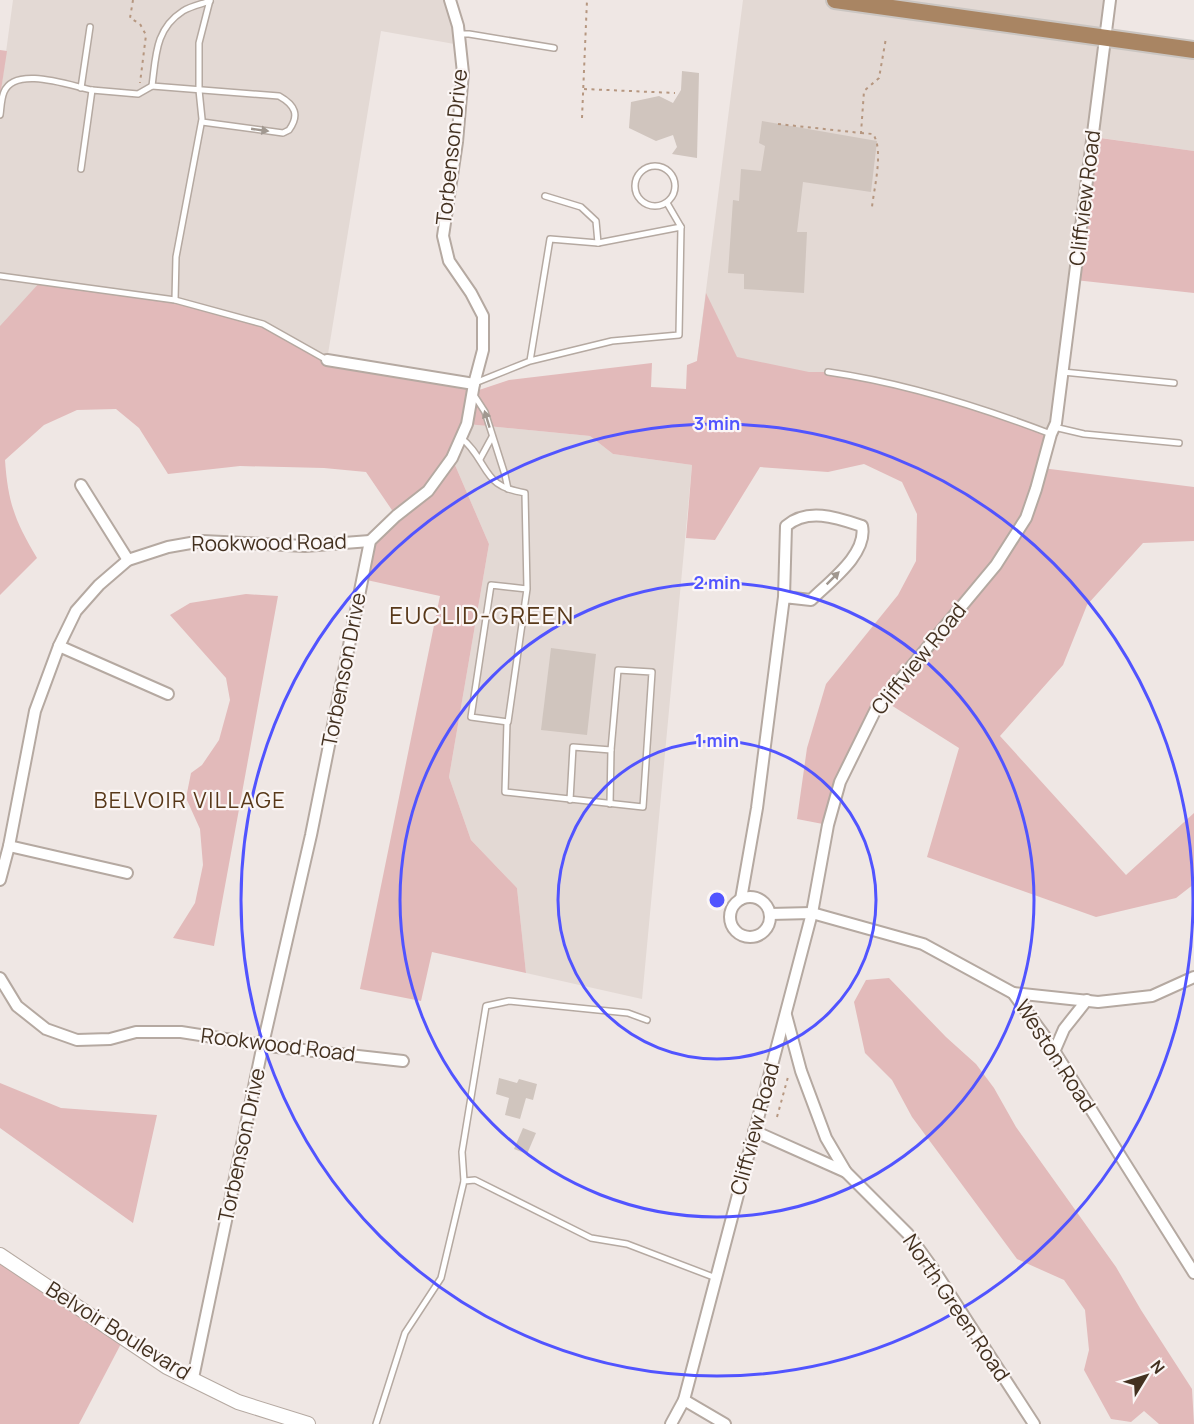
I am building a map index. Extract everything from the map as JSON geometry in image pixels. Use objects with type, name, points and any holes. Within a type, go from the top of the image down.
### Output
[{"type":"main road","points":[[835,0],[907,5],[1106,39],[1194,50]]},
{"type":"street","name":"Torbenson Drive","points":[[193,1378],[263,1044],[311,835],[370,541],[396,516],[428,491],[452,458],[467,424],[483,350],[483,315],[449,261],[443,236],[457,142],[463,73],[459,34],[450,0]]},
{"type":"street","name":"Cliffview Road","points":[[671,1424],[684,1400],[753,1131],[786,1015],[812,913],[828,825],[840,782],[876,709],[996,565],[1026,518],[1036,489],[1052,431],[1063,372],[1110,0]]},
{"type":"street","points":[[327,360],[473,388]]},
{"type":"street","points":[[81,485],[128,560]]},
{"type":"street","points":[[741,899],[758,808],[784,597],[786,526],[793,520],[827,516],[862,526],[863,534],[858,551],[811,600],[784,597]]},
{"type":"street","name":"Rookwood Road","points":[[0,880],[9,846],[35,711],[59,646],[76,611],[99,585],[128,560],[168,547],[202,541],[305,546],[370,541]]},
{"type":"street","points":[[59,646],[168,694]]},
{"type":"street","points":[[9,846],[127,873]]},
{"type":"street","points":[[753,897],[759,899],[768,908],[770,914],[767,927],[757,936],[744,936],[738,933],[730,915],[735,903],[741,899],[753,897]]},
{"type":"street","name":"Weston Road","points":[[770,914],[812,913],[923,944],[1013,993],[1054,1052],[1194,1273]]},
{"type":"street","points":[[1013,993],[1098,1002],[1152,996],[1194,977]]},
{"type":"street","name":"Rookwood Road","points":[[0,978],[17,1006],[46,1029],[77,1040],[110,1039],[136,1032],[181,1032],[403,1061]]},
{"type":"street","points":[[1054,1052],[1064,1029],[1087,1000]]},
{"type":"street","name":"North Green Road","points":[[786,1015],[804,1081],[826,1138],[846,1172],[908,1234],[1034,1424]]},
{"type":"street","name":"North Green Road","points":[[753,1131],[846,1172]]},
{"type":"street","name":"Belvoir Boulevard","points":[[0,1255],[167,1367],[238,1402],[308,1424]]},
{"type":"street","points":[[684,1400],[725,1424]]},
{"type":"lane","points":[[152,86],[159,38],[184,11],[210,0]]},
{"type":"lane","points":[[175,300],[176,258],[202,122],[199,43],[210,0]]},
{"type":"lane","points":[[81,88],[90,27]]},
{"type":"lane","points":[[459,34],[554,48]]},
{"type":"lane","points":[[0,115],[3,92],[14,81],[22,78],[36,78],[92,90],[138,94],[152,86],[279,96],[289,102],[294,109],[292,125],[283,133],[202,122]]},
{"type":"lane","points":[[81,169],[92,90]]},
{"type":"lane","points":[[653,166],[666,169],[671,174],[674,179],[675,192],[667,202],[654,206],[642,201],[638,196],[636,183],[642,172],[653,166]]},
{"type":"lane","points":[[545,196],[581,207],[596,222],[598,243]]},
{"type":"lane","points":[[508,489],[506,475],[485,412],[473,388],[530,361],[612,341],[679,335],[681,227],[667,202]]},
{"type":"lane","points":[[530,361],[550,239],[598,243],[681,227]]},
{"type":"lane","points":[[0,276],[175,300],[263,324],[327,360]]},
{"type":"lane","points":[[828,372],[866,377],[945,396],[1052,431],[1179,443]]},
{"type":"lane","points":[[1063,372],[1174,383]]},
{"type":"lane","points":[[480,459],[492,437]]},
{"type":"lane","points":[[461,438],[471,445],[495,482],[508,489],[525,493],[527,589],[507,722],[506,792],[570,800],[610,804],[643,807],[652,672],[618,670],[611,750],[610,804]]},
{"type":"lane","points":[[507,722],[471,717],[491,585],[527,589]]},
{"type":"lane","points":[[570,800],[573,747],[611,750]]},
{"type":"lane","points":[[376,1424],[405,1333],[441,1278],[464,1181],[462,1152],[486,1006],[509,1001],[628,1013],[647,1020]]},
{"type":"lane","points":[[464,1181],[475,1180],[591,1238],[627,1244],[716,1278]]},
{"type":"path","points":[[133,0],[130,18],[140,24],[147,35],[138,94]]},
{"type":"path","points":[[582,118],[587,0]]},
{"type":"path","points":[[861,134],[864,92],[879,78],[886,38]]},
{"type":"path","points":[[583,89],[675,93]]},
{"type":"path","points":[[778,124],[873,134],[879,149],[872,207]]},
{"type":"path","points":[[777,1117],[788,1077]]},
{"type":"shaded area","points":[[13,0],[450,0],[460,45],[381,31],[327,360],[0,326],[0,97]]},
{"type":"shaded area","points":[[743,0],[1110,0],[1107,39],[1194,50],[1194,151],[1094,137],[1051,434],[692,400]]},
{"type":"shaded area","points":[[0,50],[7,51],[0,97]]},
{"type":"shaded area","points":[[1093,137],[1194,151],[1194,293],[1075,280]]},
{"type":"shaded area","points":[[41,281],[175,300],[263,324],[327,360],[474,384],[473,392],[509,380],[652,363],[651,387],[686,389],[687,365],[697,361],[706,293],[737,357],[809,372],[828,372],[890,382],[1051,434],[1042,468],[1194,487],[1194,541],[1143,543],[1087,605],[1063,665],[1000,736],[1126,875],[1194,813],[1194,884],[1176,898],[1096,917],[927,857],[959,748],[883,700],[876,709],[828,825],[797,819],[807,748],[826,684],[898,595],[916,561],[917,514],[902,482],[864,464],[828,472],[760,467],[715,540],[686,538],[692,465],[613,454],[590,436],[467,424],[452,458],[489,544],[449,777],[471,840],[517,888],[526,973],[432,952],[421,1001],[360,989],[440,596],[362,579],[370,541],[396,516],[366,472],[324,468],[240,466],[168,474],[139,428],[116,409],[77,410],[44,425],[5,460],[8,488],[14,511],[37,558],[0,595],[0,326]]},
{"type":"shaded area","points":[[467,424],[590,436],[613,454],[692,465],[642,999],[526,973],[517,888],[471,840],[449,777],[489,544],[452,458]]},
{"type":"shaded area","points":[[246,594],[278,596],[214,946],[173,938],[195,903],[203,865],[200,829],[186,798],[191,773],[202,765],[219,740],[230,700],[226,678],[170,615],[190,603]]},
{"type":"shaded area","points":[[889,978],[946,1037],[976,1064],[994,1088],[1016,1127],[1116,1267],[1192,1389],[1194,1424],[1159,1424],[1144,1411],[1131,1422],[1111,1419],[1084,1370],[1089,1350],[1085,1310],[1064,1280],[1017,1259],[912,1117],[892,1080],[865,1053],[854,1002],[866,980]]},
{"type":"shaded area","points":[[0,1083],[61,1108],[157,1115],[133,1223],[0,1128]]},
{"type":"shaded area","points":[[0,1255],[124,1338],[79,1424],[0,1424]]},
{"type":"building","points":[[682,71],[699,73],[697,158],[672,154],[677,147],[673,135],[656,141],[629,128],[631,102],[659,96],[673,103],[681,90]]},
{"type":"building","points":[[762,121],[877,141],[871,192],[803,182],[797,232],[807,232],[804,293],[744,289],[744,274],[728,273],[733,200],[739,201],[741,169],[761,171],[765,146],[759,143]]},
{"type":"building","points":[[551,648],[596,654],[587,735],[541,730]]},
{"type":"building","points":[[499,1078],[517,1083],[519,1079],[537,1084],[533,1100],[526,1098],[520,1119],[505,1115],[509,1098],[496,1094]]},
{"type":"building","points":[[523,1128],[536,1133],[527,1154],[514,1149]]},
{"type":"district","name":"EUCLID-GREEN","points":[[482,616]]},
{"type":"district","name":"BELVOIR VILLAGE","points":[[190,800]]}]
